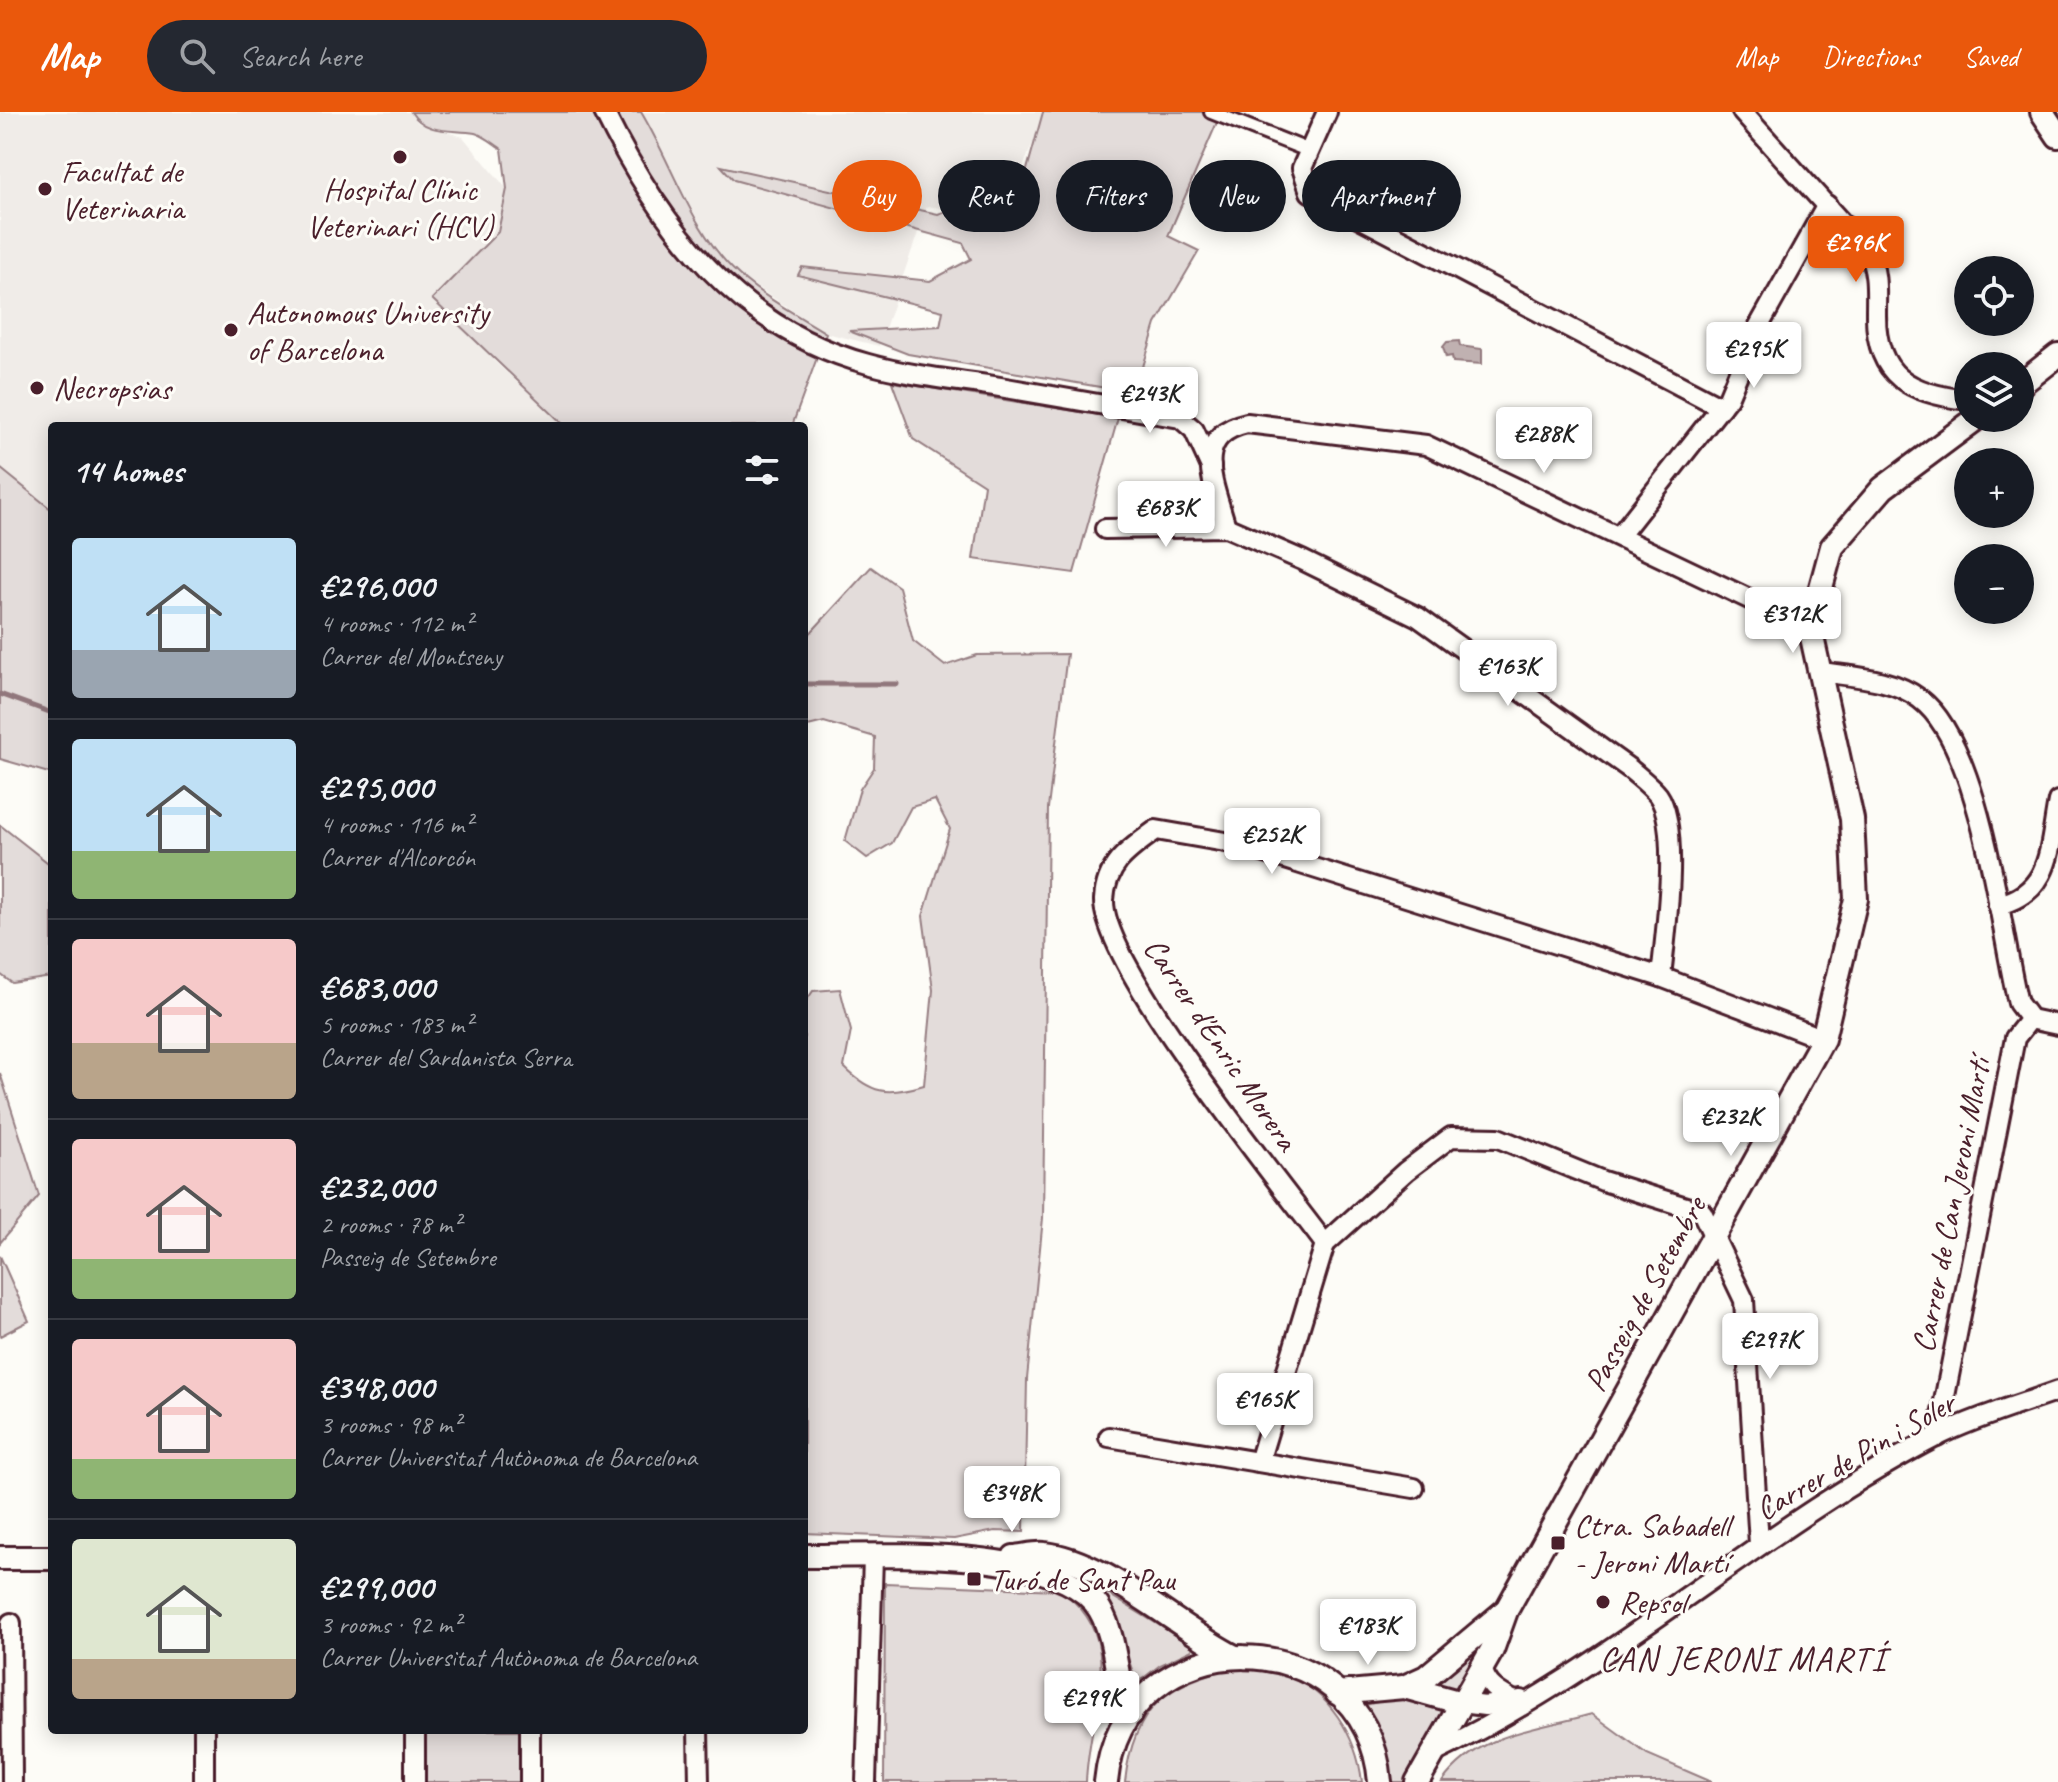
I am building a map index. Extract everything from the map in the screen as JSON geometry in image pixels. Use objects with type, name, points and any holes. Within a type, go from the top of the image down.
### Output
[{"type":"street","points":[[604,112],[675,232],[710,274],[770,322],[825,350],[867,364],[1180,418],[1188,423],[1211,467],[1226,527]]},
{"type":"street","points":[[1211,112],[1310,151]]},
{"type":"street","points":[[1327,112],[1302,168],[1310,192],[1721,407]]},
{"type":"street","points":[[1742,112],[1868,252],[1876,269],[1878,341],[1895,375],[1910,387],[1933,396],[1954,398]]},
{"type":"street","points":[[2042,112],[2058,136]]},
{"type":"street","points":[[1620,535],[1721,407],[1756,331],[1827,205]]},
{"type":"street","points":[[2034,374],[2058,355]]},
{"type":"street","points":[[1211,467],[1211,451],[1219,436],[1233,426],[1247,423],[1426,445],[1810,628],[1832,547],[1883,488],[1958,432]]},
{"type":"street","points":[[1105,529],[1226,527],[1418,617],[1630,769],[1660,797],[1672,881],[1661,977]]},
{"type":"street","name":"Passeig de Setembre","points":[[1417,1782],[1482,1667],[1506,1611],[1823,1039],[1856,899],[1852,819],[1810,628]]},
{"type":"street","points":[[1821,672],[1895,685],[1921,699],[1943,723],[1957,748],[1970,789],[2018,1003],[2030,1019],[2058,1025]]},
{"type":"street","points":[[1998,905],[2020,900],[2036,884],[2048,853],[2058,801]]},
{"type":"street","name":"Carrer d'Enric Morera","points":[[1325,1244],[1147,1001],[1126,962],[1104,901],[1117,859],[1156,830],[1237,844],[1661,977],[1823,1039]]},
{"type":"street","name":"Carrer de Can Jeroni Martí","points":[[1937,1437],[2015,1038],[2030,1019]]},
{"type":"street","points":[[1259,1462],[1325,1244],[1406,1171],[1451,1137],[1498,1138],[1603,1181],[1702,1212],[1744,1300],[1759,1544]]},
{"type":"street","name":"Carrer de Pin i Soler","points":[[1434,1753],[1668,1610],[1759,1544],[1937,1437],[2058,1391]]},
{"type":"street","points":[[1109,1437],[1414,1488]]},
{"type":"street","points":[[808,1556],[984,1560],[1043,1554],[1081,1563],[1196,1637],[1233,1656]]},
{"type":"street","points":[[866,1782],[873,1557]]},
{"type":"street","points":[[0,1558],[48,1558]]},
{"type":"street","points":[[984,1560],[1042,1570],[1083,1590],[1099,1608],[1108,1630],[1130,1715]]},
{"type":"street","name":"Passeig de Setembre","points":[[1337,1693],[1404,1687],[1426,1677],[1506,1611]]},
{"type":"street","points":[[11,1623],[12,1782]]},
{"type":"street","points":[[1106,1782],[1113,1747],[1130,1715],[1151,1690],[1178,1672],[1201,1662],[1233,1656],[1258,1656],[1295,1665],[1337,1693],[1367,1734],[1380,1782]]},
{"type":"street","points":[[1482,1667],[1484,1677],[1494,1690],[1523,1700]]},
{"type":"street","points":[[1404,1687],[1462,1703]]},
{"type":"street","name":"Carrer de Pin i Soler","points":[[1462,1703],[1485,1706],[1523,1700]]},
{"type":"street","points":[[204,1734],[204,1782]]},
{"type":"street","points":[[415,1734],[415,1782]]},
{"type":"street","points":[[530,1734],[530,1782]]},
{"type":"street","points":[[698,1734],[699,1782]]},
{"type":"shaded area","name":"Autonomous University of Barcelona","points":[[0,112],[411,112],[418,123],[463,137],[507,189],[498,232],[479,252],[494,361],[561,422],[48,422],[48,507],[0,468]]},
{"type":"shaded area","points":[[411,112],[641,112],[684,198],[723,258],[759,291],[826,333],[793,422],[561,422],[432,299],[498,232],[507,189],[502,149],[475,133],[440,130],[417,119]]},
{"type":"shaded area","points":[[641,112],[1041,112],[1041,123],[1026,160],[938,160],[938,208],[927,206],[922,221],[922,160],[832,160],[832,232],[918,232],[879,346],[826,333],[737,274],[704,232]]},
{"type":"shaded area","points":[[1043,112],[1238,112],[1236,116],[1221,113],[1201,160],[1189,160],[1189,187],[1173,224],[1173,160],[1056,160],[1056,232],[1170,232],[1168,236],[1199,251],[1156,324],[1135,393],[908,354],[849,331],[940,326],[943,311],[798,275],[802,267],[930,281],[971,259],[963,243],[922,232],[922,210],[938,214],[938,232],[1040,232],[1040,160],[1030,160]]},
{"type":"shaded area","points":[[721,166],[832,191],[832,207],[734,180]]},
{"type":"shaded area","points":[[1459,341],[1460,346],[1482,349],[1482,364],[1453,362],[1452,356],[1446,357],[1443,347],[1447,342]]},
{"type":"shaded area","points":[[892,382],[1118,418],[1074,573],[973,559],[984,485],[913,439]]},
{"type":"shaded area","points":[[0,468],[48,507],[48,773],[0,759]]},
{"type":"shaded area","points":[[871,567],[899,587],[913,641],[945,666],[977,655],[1067,654],[1048,808],[1043,1218],[1027,1379],[1024,1532],[995,1531],[954,1539],[808,1533],[808,998],[813,991],[840,989],[851,1031],[844,1067],[863,1083],[890,1091],[924,1085],[933,990],[923,916],[950,829],[935,800],[911,807],[892,843],[867,858],[845,841],[860,789],[874,768],[875,737],[824,722],[808,726],[808,636]]},
{"type":"shaded area","points":[[0,825],[48,863],[48,978],[12,983],[0,974]]},
{"type":"shaded area","points":[[0,1073],[39,1196],[0,1243]]},
{"type":"shaded area","points":[[0,1256],[29,1321],[0,1336]]},
{"type":"shaded area","points":[[1077,1575],[1193,1646],[1192,1650],[1160,1665],[1137,1683],[1110,1609]]},
{"type":"shaded area","points":[[885,1583],[1059,1590],[1081,1609],[1094,1630],[1100,1653],[1100,1677],[1086,1782],[884,1782]]},
{"type":"shaded area","points":[[1484,1644],[1458,1693],[1436,1684],[1437,1681]]},
{"type":"shaded area","points":[[1239,1667],[1283,1674],[1299,1681],[1327,1703],[1347,1732],[1362,1782],[1125,1782],[1136,1734],[1159,1701],[1193,1680]]},
{"type":"shaded area","points":[[1412,1694],[1448,1708],[1406,1782],[1389,1782],[1385,1753],[1365,1705]]},
{"type":"shaded area","points":[[1592,1714],[1647,1754],[1712,1782],[1442,1782],[1456,1765],[1491,1743],[1529,1729]]},
{"type":"shaded area","points":[[424,1734],[522,1734],[523,1782],[424,1782]]},
{"type":"waterway","points":[[808,684],[897,684]]},
{"type":"waterway","points":[[0,694],[48,712]]},
{"type":"place","name":"Hospital Clínic Veterinari (HCV)","points":[[400,157]]},
{"type":"place","name":"Facultat de Veterinaria","points":[[45,189]]},
{"type":"place","name":"Autonomous University of Barcelona","points":[[231,330]]},
{"type":"place","name":"Necropsias","points":[[37,388]]},
{"type":"place","name":"Ctra. Sabadell - Jeroni Martí","points":[[1558,1543]]},
{"type":"place","name":"Turó de Sant Pau","points":[[974,1579]]},
{"type":"place","name":"Repsol","points":[[1603,1602]]},
{"type":"district","name":"CAN JERONI MARTÍ","points":[[1743,1658]]}]
